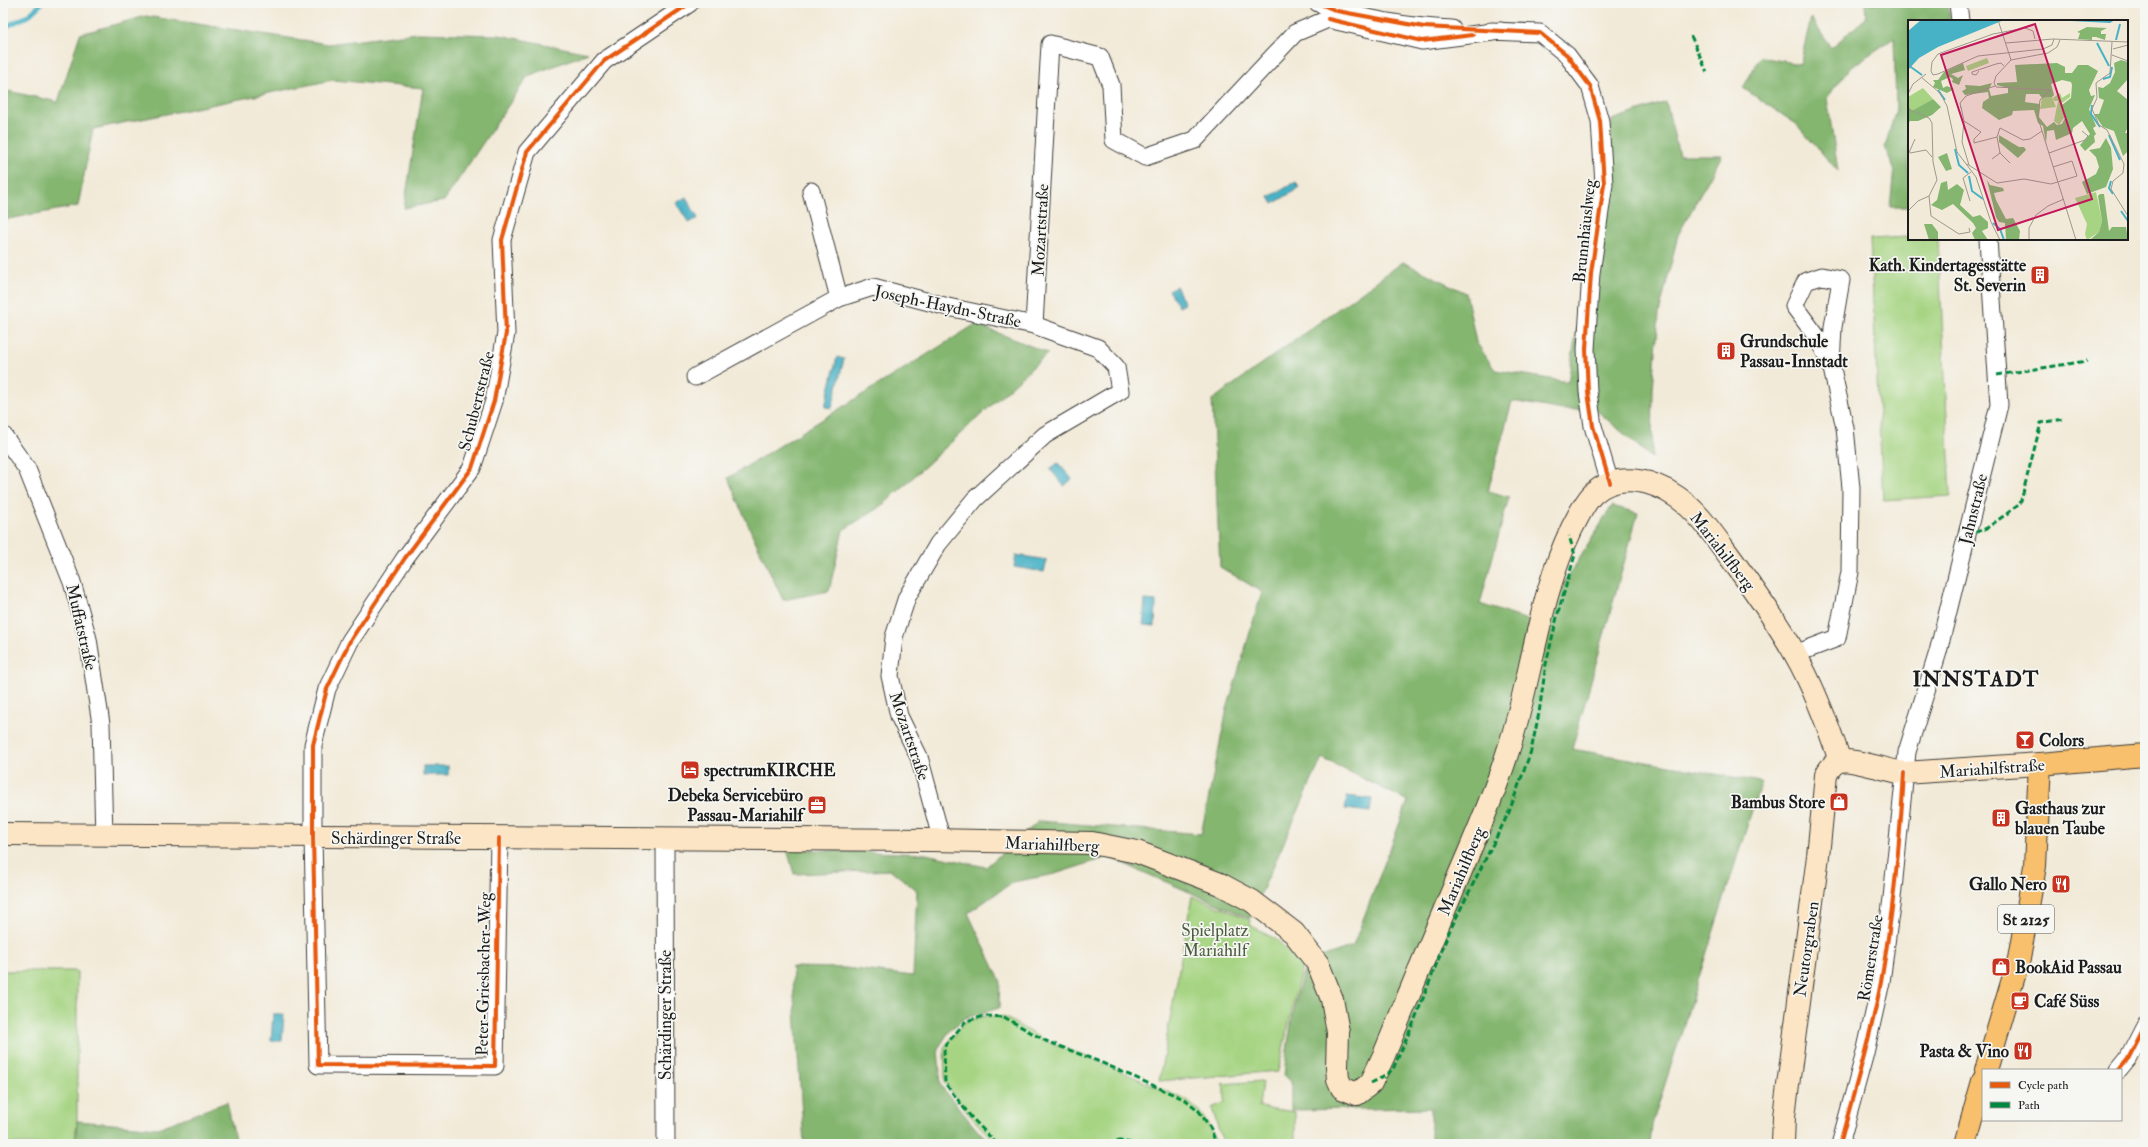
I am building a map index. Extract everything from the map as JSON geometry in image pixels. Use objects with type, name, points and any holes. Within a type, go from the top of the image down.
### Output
[{"type":"main road","name":"Mariahilfberg","points":[[942,841],[1092,843],[1137,852],[1220,884],[1252,901],[1294,932],[1318,964],[1332,999],[1338,1032],[1338,1079],[1342,1088],[1357,1094],[1371,1083],[1384,1055],[1490,800],[1509,750],[1546,600],[1561,552],[1581,510],[1594,493],[1610,484],[1626,480],[1641,480],[1660,487],[1679,498],[1710,530],[1751,585],[1795,654],[1815,697],[1840,761]]},
{"type":"main road","name":"Mariahilfstraße","points":[[1840,761],[1847,760],[1886,771],[1904,773],[2145,756]]},
{"type":"main road","name":"Neutorgraben","points":[[1782,1144],[1784,1116],[1818,856],[1826,775],[1832,765],[1840,761]]},
{"type":"main road","name":"St 2125","points":[[1986,1069],[2019,959],[2035,866],[2040,764]]},
{"type":"main road","name":"Schärdinger Straße","points":[[3,834],[104,836],[665,838],[942,841]]},
{"type":"main road","points":[[1965,1144],[1981,1094]]},
{"type":"street","name":"Schubertstraße","points":[[313,837],[313,745],[327,689],[350,641],[405,558],[472,468],[494,401],[506,333],[502,240],[527,152],[604,61],[690,3]]},
{"type":"street","name":"Brunnhäuslweg","points":[[1318,3],[1337,11],[1424,27],[1540,33],[1567,55],[1590,86],[1600,121],[1604,184],[1591,273],[1586,349],[1588,392],[1593,426],[1610,484]]},
{"type":"street","points":[[1958,3],[1960,20]]},
{"type":"street","name":"Mozartstraße","points":[[942,841],[919,757],[899,716],[890,676],[894,637],[907,597],[938,544],[975,500],[1045,435],[1120,391],[1116,367],[1098,348],[1034,325],[1050,44],[1100,57],[1111,85],[1114,140],[1145,157],[1195,140],[1295,33],[1328,19],[1422,40],[1501,31]]},
{"type":"street","points":[[811,191],[839,298]]},
{"type":"street","name":"Jahnstraße","points":[[1904,773],[1907,752],[1938,652],[1999,405],[1988,240]]},
{"type":"street","points":[[1795,654],[1837,638],[1850,572],[1851,488],[1845,428],[1831,364],[1833,327],[1841,280],[1822,276],[1806,281],[1794,306],[1816,337],[1831,364]]},
{"type":"street","name":"Joseph-Haydn-Straße","points":[[695,377],[839,298],[873,287],[948,307],[1034,325]]},
{"type":"street","name":"Muffatstraße","points":[[3,435],[27,469],[72,582],[88,639],[101,724],[104,836]]},
{"type":"street","name":"Römerstraße","points":[[1840,1144],[1881,982],[1892,898],[1904,773]]},
{"type":"street","name":"Peter-Griesbacher-Weg","points":[[313,837],[318,1065],[341,1066],[495,1066],[499,838]]},
{"type":"street","name":"Schärdinger Straße","points":[[665,838],[666,1144]]},
{"type":"street","points":[[2120,1069],[2128,1059],[2145,1026]]},
{"type":"green space","points":[[1865,3],[1948,3],[1950,20],[1908,20],[1908,207],[1890,207],[1894,169],[1885,147],[1896,109],[1894,38],[1851,67],[1827,98],[1838,171],[1796,124],[1743,88],[1760,57],[1800,64],[1811,18],[1831,48],[1866,18]]},
{"type":"green space","points":[[146,16],[328,44],[417,33],[499,35],[588,53],[528,76],[444,201],[404,208],[423,88],[333,80],[93,129],[78,206],[3,220],[3,90],[58,102],[80,34]]},
{"type":"green space","points":[[1666,102],[1679,155],[1722,155],[1678,235],[1659,314],[1653,389],[1652,458],[1595,409],[1563,410],[1512,401],[1488,491],[1509,497],[1480,604],[1539,624],[1612,506],[1638,513],[1572,749],[1761,782],[1652,1125],[1650,1144],[1431,1144],[1431,1108],[1291,1110],[1291,1081],[1284,1076],[1287,1047],[1298,990],[1307,962],[1353,946],[1408,801],[1322,758],[1250,918],[1108,857],[1055,874],[1013,882],[968,913],[1000,980],[999,1008],[965,1018],[950,1030],[938,1049],[941,1086],[977,1130],[993,1144],[804,1144],[792,967],[845,968],[913,976],[917,891],[891,870],[794,874],[787,849],[926,854],[986,867],[1039,821],[1201,834],[1227,709],[1262,592],[1220,567],[1212,400],[1403,262],[1466,293],[1476,342],[1495,370],[1568,382],[1612,120]]},
{"type":"green space","points":[[1908,237],[1908,240],[1938,240],[1951,496],[1883,500],[1870,239]]},
{"type":"green space","points":[[976,324],[1048,353],[883,505],[843,530],[829,591],[783,600],[728,478]]},
{"type":"green space","name":"Spielplatz Mariahilf","points":[[1192,896],[1251,920],[1250,925],[1277,940],[1302,966],[1278,1071],[1159,1081]]},
{"type":"green space","points":[[3,971],[77,971],[77,1121],[75,1144],[3,1144]]},
{"type":"green space","points":[[985,1016],[1004,1017],[1046,1041],[1100,1062],[1186,1100],[1199,1111],[1211,1129],[1216,1144],[1137,1144],[1120,1141],[1108,1144],[997,1144],[971,1117],[945,1083],[944,1047],[966,1021]]},
{"type":"green space","points":[[1262,1081],[1259,1107],[1295,1112],[1295,1144],[1223,1144],[1212,1108],[1225,1102],[1225,1088],[1222,1084]]},
{"type":"green space","points":[[227,1102],[236,1144],[75,1144],[77,1121],[158,1128]]},
{"type":"water","points":[[1296,182],[1299,188],[1273,204],[1269,197]]},
{"type":"water","points":[[686,197],[698,218],[689,223],[676,203]]},
{"type":"water","points":[[1176,286],[1185,304],[1179,307],[1169,290]]},
{"type":"water","points":[[837,357],[844,359],[832,408],[825,407]]},
{"type":"water","points":[[1058,463],[1072,479],[1064,486],[1050,469]]},
{"type":"water","points":[[1016,555],[1047,560],[1044,572],[1014,567]]},
{"type":"water","points":[[1145,600],[1156,601],[1155,626],[1143,625]]},
{"type":"water","points":[[423,766],[448,766],[448,775],[423,775]]},
{"type":"water","points":[[1347,796],[1372,799],[1370,812],[1345,809]]},
{"type":"water","points":[[273,1014],[284,1014],[282,1041],[271,1041]]},
{"type":"waterway","points":[[3,28],[28,16],[42,3]]},
{"type":"marked path","points":[[1691,36],[1707,72]]},
{"type":"marked path","points":[[1997,375],[2087,361]]},
{"type":"marked path","points":[[1967,536],[1987,528],[2020,504],[2041,423],[2064,419]]},
{"type":"marked path","points":[[1371,1083],[1385,1076],[1393,1069],[1413,1024],[1449,932],[1509,812],[1531,751],[1539,713],[1546,664],[1558,613],[1575,555],[1569,536]]},
{"type":"marked path","points":[[997,1144],[971,1117],[945,1083],[944,1047],[966,1021],[985,1016],[1004,1017],[1046,1041],[1100,1062],[1186,1100],[1199,1111],[1211,1129],[1216,1144]]},
{"type":"marked path","points":[[1108,1144],[1120,1141],[1137,1144]]},
{"type":"cycle path","points":[[499,838],[495,1066],[318,1065],[313,837],[313,745],[327,689],[350,641],[405,558],[472,468],[494,401],[506,333],[502,240],[527,152],[604,61],[690,3]]},
{"type":"cycle path","points":[[1318,3],[1337,11],[1424,27],[1540,33],[1567,55],[1590,86],[1600,121],[1604,184],[1591,273],[1586,349],[1588,392],[1593,426],[1610,483]]},
{"type":"cycle path","points":[[1328,19],[1422,41],[1473,35]]},
{"type":"cycle path","points":[[1840,1144],[1867,1043],[1881,982],[1896,878],[1904,773]]},
{"type":"cycle path","points":[[2120,1069],[2128,1059],[2145,1026]]},
{"type":"place","name":"Kath. Kindertagesstätte St. Severin","points":[[2040,275]]},
{"type":"place","name":"Grundschule Passau-Innstadt","points":[[1726,351]]},
{"type":"place","name":"Colors","points":[[2025,740]]},
{"type":"place","name":"spectrumKIRCHE","points":[[690,770]]},
{"type":"place","name":"Bambus Store","points":[[1839,802]]},
{"type":"place","name":"Debeka Servicebüro Passau-Mariahilf","points":[[817,805]]},
{"type":"place","name":"Gasthaus zur blauen Taube","points":[[2001,818]]},
{"type":"place","name":"Gallo Nero","points":[[2061,884]]},
{"type":"place","name":"BookAid Passau","points":[[2001,967]]},
{"type":"place","name":"Café Süss","points":[[2020,1001]]},
{"type":"place","name":"Pasta & Vino","points":[[2023,1051]]},
{"type":"district","name":"INNSTADT","points":[[1976,679]]}]
